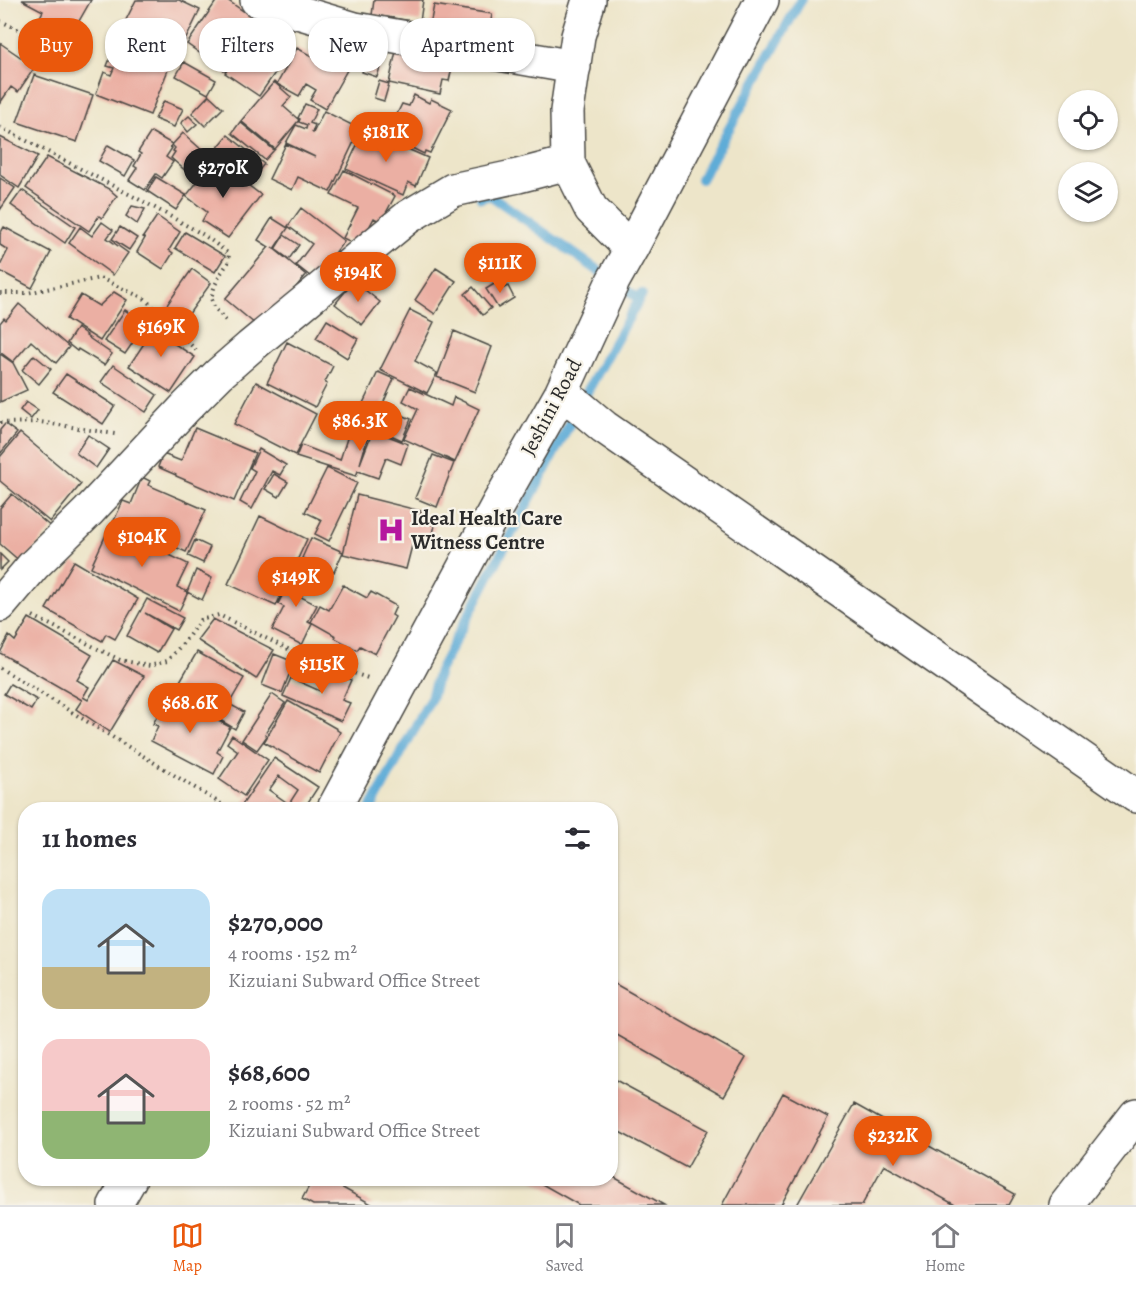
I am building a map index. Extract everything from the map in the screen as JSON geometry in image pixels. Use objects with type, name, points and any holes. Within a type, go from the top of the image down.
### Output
[{"type":"street","points":[[257,0],[355,29],[574,67]]},
{"type":"street","points":[[589,0],[578,36],[567,111],[568,164],[591,209],[631,249]]},
{"type":"street","name":"Jeshini Road","points":[[337,802],[496,508],[561,394],[612,281],[762,0]]},
{"type":"street","points":[[2,603],[33,566],[88,512],[186,406],[219,374],[408,217],[453,190],[568,164]]},
{"type":"street","points":[[561,394],[614,434],[1136,796]]},
{"type":"street","points":[[1066,1205],[1136,1115]]},
{"type":"street","points":[[116,1205],[126,1186]]},
{"type":"path","points":[[0,21],[18,29]]},
{"type":"path","points":[[0,127],[204,235],[229,254],[228,263],[215,285],[211,298],[214,307],[250,347]]},
{"type":"path","points":[[0,293],[27,293],[100,278],[145,299],[219,374]]},
{"type":"path","points":[[0,423],[40,422],[148,439],[152,443]]},
{"type":"path","points":[[2,603],[120,660],[150,666],[167,661],[200,620],[219,615],[300,655],[400,688]]},
{"type":"path","points":[[0,669],[218,802]]},
{"type":"building","points":[[22,0],[91,0],[81,18],[40,18],[43,11]]},
{"type":"building","points":[[136,0],[179,0],[200,10],[187,37],[187,18],[127,18]]},
{"type":"building","points":[[217,0],[227,0],[253,18],[205,18]]},
{"type":"building","points":[[374,0],[423,0],[421,18],[400,19],[372,15]]},
{"type":"building","points":[[434,5],[492,14],[491,18],[431,18]]},
{"type":"building","points":[[199,26],[199,53],[187,44]]},
{"type":"building","points":[[398,42],[400,42],[400,72],[451,72],[449,81],[443,80],[440,94],[389,83]]},
{"type":"building","points":[[0,43],[18,55],[18,72],[32,72],[18,92],[11,87],[0,103]]},
{"type":"building","points":[[297,48],[308,54],[308,72],[346,72],[325,109],[310,100],[316,90],[306,84],[299,96],[277,84],[284,72],[296,72]]},
{"type":"building","points":[[187,64],[216,80],[208,94],[176,76],[178,72],[187,72]]},
{"type":"building","points":[[104,72],[111,75],[112,72],[167,72],[150,115],[96,94]]},
{"type":"building","points":[[226,72],[276,72],[259,96]]},
{"type":"building","points":[[362,72],[379,72],[377,77]]},
{"type":"building","points":[[34,75],[93,95],[77,142],[17,122]]},
{"type":"building","points":[[379,81],[389,84],[384,101],[374,98]]},
{"type":"building","points":[[274,82],[291,97],[283,106],[299,120],[275,149],[241,121]]},
{"type":"building","points":[[209,95],[223,108],[205,126],[192,113]]},
{"type":"building","points":[[414,95],[429,103],[431,99],[452,109],[430,153],[425,151],[424,154],[392,135],[399,120],[395,118],[402,104],[409,106]]},
{"type":"building","points":[[164,101],[183,109],[174,127],[155,119]]},
{"type":"building","points":[[305,104],[317,109],[310,123],[315,125],[313,133],[324,111],[360,129],[330,192],[298,177],[292,190],[269,179],[286,144],[315,157],[286,143],[296,125],[306,129],[307,125],[299,122],[298,118]]},
{"type":"building","points":[[189,116],[197,124],[188,132],[181,123]]},
{"type":"building","points":[[240,122],[274,150],[265,160],[232,133]]},
{"type":"building","points":[[364,130],[428,158],[416,186],[408,182],[403,195],[346,169]]},
{"type":"building","points":[[151,132],[172,144],[166,157],[173,162],[162,178],[156,174],[145,190],[129,180],[137,168],[134,166],[141,154],[138,152]]},
{"type":"building","points":[[183,133],[213,160],[196,180],[171,158],[175,152],[172,145]]},
{"type":"building","points":[[228,135],[264,164],[248,184],[212,155]]},
{"type":"building","points":[[0,137],[38,156],[19,188],[0,175]]},
{"type":"building","points":[[108,145],[134,160],[125,176],[99,161]]},
{"type":"building","points":[[47,157],[109,189],[117,196],[102,218],[99,216],[89,231],[26,188]]},
{"type":"building","points":[[215,160],[261,195],[228,238],[202,221],[207,212],[186,196]]},
{"type":"building","points":[[344,170],[395,196],[381,222],[374,218],[359,246],[343,238],[358,208],[331,195]]},
{"type":"building","points":[[156,177],[186,195],[176,210],[147,191]]},
{"type":"building","points":[[0,178],[15,188],[0,210]]},
{"type":"building","points":[[22,190],[75,227],[65,243],[11,205]]},
{"type":"building","points":[[132,206],[145,209],[137,224],[126,216]]},
{"type":"building","points":[[301,208],[344,241],[315,280],[296,265],[312,244],[288,226]]},
{"type":"building","points":[[157,216],[180,232],[169,250],[173,253],[163,269],[137,252],[145,238],[143,237]]},
{"type":"building","points":[[272,218],[288,228],[274,249],[306,275],[261,329],[225,299],[269,247],[258,240]]},
{"type":"building","points":[[102,222],[113,230],[107,238],[128,253],[113,275],[69,243],[80,227],[92,236]]},
{"type":"building","points":[[4,227],[51,252],[32,288],[0,271],[8,250],[0,245],[0,234]]},
{"type":"building","points":[[120,227],[137,238],[129,250],[112,239]]},
{"type":"building","points":[[185,232],[225,256],[215,272],[175,248]]},
{"type":"building","points":[[284,235],[299,245],[289,259],[275,249]]},
{"type":"building","points":[[436,268],[456,281],[435,314],[415,300]]},
{"type":"building","points":[[192,269],[211,283],[186,318],[176,311],[173,316],[164,309]]},
{"type":"building","points":[[354,281],[380,302],[362,325],[335,304]]},
{"type":"building","points":[[499,281],[504,288],[508,286],[514,298],[498,308],[486,289]]},
{"type":"building","points":[[473,287],[491,308],[483,315],[465,294]]},
{"type":"building","points":[[114,292],[127,300],[100,341],[66,319],[81,295],[99,306]]},
{"type":"building","points":[[19,304],[69,347],[56,363],[31,341],[13,362],[0,352],[0,323],[4,318],[6,320]]},
{"type":"building","points":[[125,310],[142,321],[132,335],[136,338],[125,354],[104,341]]},
{"type":"building","points":[[410,310],[434,322],[415,361],[437,373],[427,393],[380,370]]},
{"type":"building","points":[[148,316],[161,324],[156,332],[195,357],[171,393],[129,366],[149,336],[139,329]]},
{"type":"building","points":[[327,320],[358,339],[347,358],[316,338]]},
{"type":"building","points":[[77,328],[112,354],[104,365],[67,343]]},
{"type":"building","points":[[454,331],[492,347],[475,392],[437,377]]},
{"type":"building","points":[[287,342],[333,366],[315,407],[267,383]]},
{"type":"building","points":[[0,354],[13,363],[27,390],[0,402]]},
{"type":"building","points":[[34,355],[51,369],[39,384],[22,370]]},
{"type":"building","points":[[113,365],[157,395],[146,412],[101,382]]},
{"type":"building","points":[[378,372],[394,379],[373,426],[356,418]]},
{"type":"building","points":[[66,374],[115,406],[103,424],[53,392]]},
{"type":"building","points":[[256,382],[316,414],[295,455],[234,424]]},
{"type":"building","points":[[410,387],[451,406],[454,397],[479,409],[455,462],[404,439],[418,409],[403,401]]},
{"type":"building","points":[[26,402],[38,410],[31,419],[20,410]]},
{"type":"building","points":[[384,407],[411,419],[402,440],[375,428]]},
{"type":"building","points":[[353,420],[371,426],[360,464],[373,430],[408,444],[401,464],[386,458],[378,478],[358,471],[356,476],[296,457],[301,445],[340,460]]},
{"type":"building","points":[[5,424],[17,433],[0,454],[0,430]]},
{"type":"building","points":[[195,428],[255,453],[234,501],[158,467],[163,454],[181,461]]},
{"type":"building","points":[[20,433],[81,484],[50,522],[0,481],[0,457]]},
{"type":"building","points":[[88,435],[109,449],[96,468],[76,453]]},
{"type":"building","points":[[259,449],[286,465],[280,475],[272,471],[252,509],[240,502],[255,471],[250,468]]},
{"type":"building","points":[[433,455],[454,463],[437,507],[415,498]]},
{"type":"building","points":[[327,468],[357,483],[329,541],[315,534],[322,520],[305,512]]},
{"type":"building","points":[[274,474],[288,482],[279,497],[265,489]]},
{"type":"building","points":[[142,477],[150,481],[148,485],[206,510],[186,552],[125,524],[122,530],[112,525],[123,501],[131,504]]},
{"type":"building","points":[[12,494],[52,528],[22,563],[0,544],[0,508]]},
{"type":"building","name":"Ideal Health Care Witness Centre","points":[[357,495],[421,511],[419,522],[435,525],[432,538],[415,534],[406,569],[343,554]]},
{"type":"building","points":[[260,516],[307,539],[276,606],[228,584]]},
{"type":"building","points":[[110,526],[188,564],[177,587],[188,592],[179,611],[91,567]]},
{"type":"building","points":[[311,538],[343,552],[334,572],[302,558]]},
{"type":"building","points":[[195,540],[210,547],[203,563],[188,556]]},
{"type":"building","points":[[0,554],[8,562],[0,570]]},
{"type":"building","points":[[74,561],[138,599],[115,639],[106,634],[102,641],[46,609]]},
{"type":"building","points":[[298,565],[313,572],[301,597],[317,605],[308,622],[312,624],[302,645],[272,630],[284,607],[278,604]]},
{"type":"building","points":[[196,570],[212,578],[202,600],[187,592]]},
{"type":"building","points":[[343,585],[367,598],[371,592],[396,606],[392,615],[395,617],[375,654],[360,646],[357,650],[311,622],[320,605],[329,610]]},
{"type":"building","points":[[147,599],[183,618],[176,630],[145,613],[171,629],[157,653],[127,636]]},
{"type":"building","points":[[29,618],[92,655],[77,680],[89,687],[83,697],[88,700],[113,660],[144,676],[110,732],[76,709],[82,700],[0,653],[9,636],[15,641]]},
{"type":"building","points":[[213,619],[274,650],[256,679],[197,640]]},
{"type":"building","points":[[197,652],[244,678],[229,704],[244,712],[235,729],[220,720],[223,715],[176,688]]},
{"type":"building","points":[[274,654],[294,662],[282,693],[262,685]]},
{"type":"building","points":[[330,668],[351,680],[342,700],[350,703],[341,721],[283,696],[291,678],[320,691]]},
{"type":"building","points":[[10,684],[37,700],[31,710],[4,694]]},
{"type":"building","points":[[272,694],[285,703],[257,750],[242,740]]},
{"type":"building","points":[[168,695],[230,727],[217,752],[223,756],[214,774],[151,741],[158,726],[153,724]]},
{"type":"building","points":[[288,701],[340,732],[319,773],[264,742]]},
{"type":"building","points":[[232,735],[268,760],[244,796],[219,779],[238,751],[227,743]]},
{"type":"building","points":[[274,758],[318,787],[308,802],[290,802],[298,790],[279,776],[269,790],[286,802],[244,802]]},
{"type":"building","points":[[618,986],[746,1058],[724,1096],[618,1036]]},
{"type":"building","points":[[618,1081],[708,1130],[687,1168],[618,1131]]},
{"type":"building","points":[[783,1093],[828,1117],[781,1205],[722,1205]]},
{"type":"building","points":[[854,1104],[1015,1194],[1009,1205],[955,1205],[884,1165],[862,1205],[797,1205]]},
{"type":"building","points":[[618,1179],[664,1205],[579,1205],[545,1186],[618,1186]]},
{"type":"building","points":[[309,1186],[339,1186],[373,1205],[313,1205],[302,1199]]},
{"type":"waterway","points":[[701,179],[801,0]]},
{"type":"waterway","points":[[481,198],[490,195],[639,299]]},
{"type":"waterway","points":[[374,802],[431,698],[439,671],[579,406],[642,294]]},
{"type":"place","name":"Ideal Health Care Witness Centre","points":[[391,530]]}]
